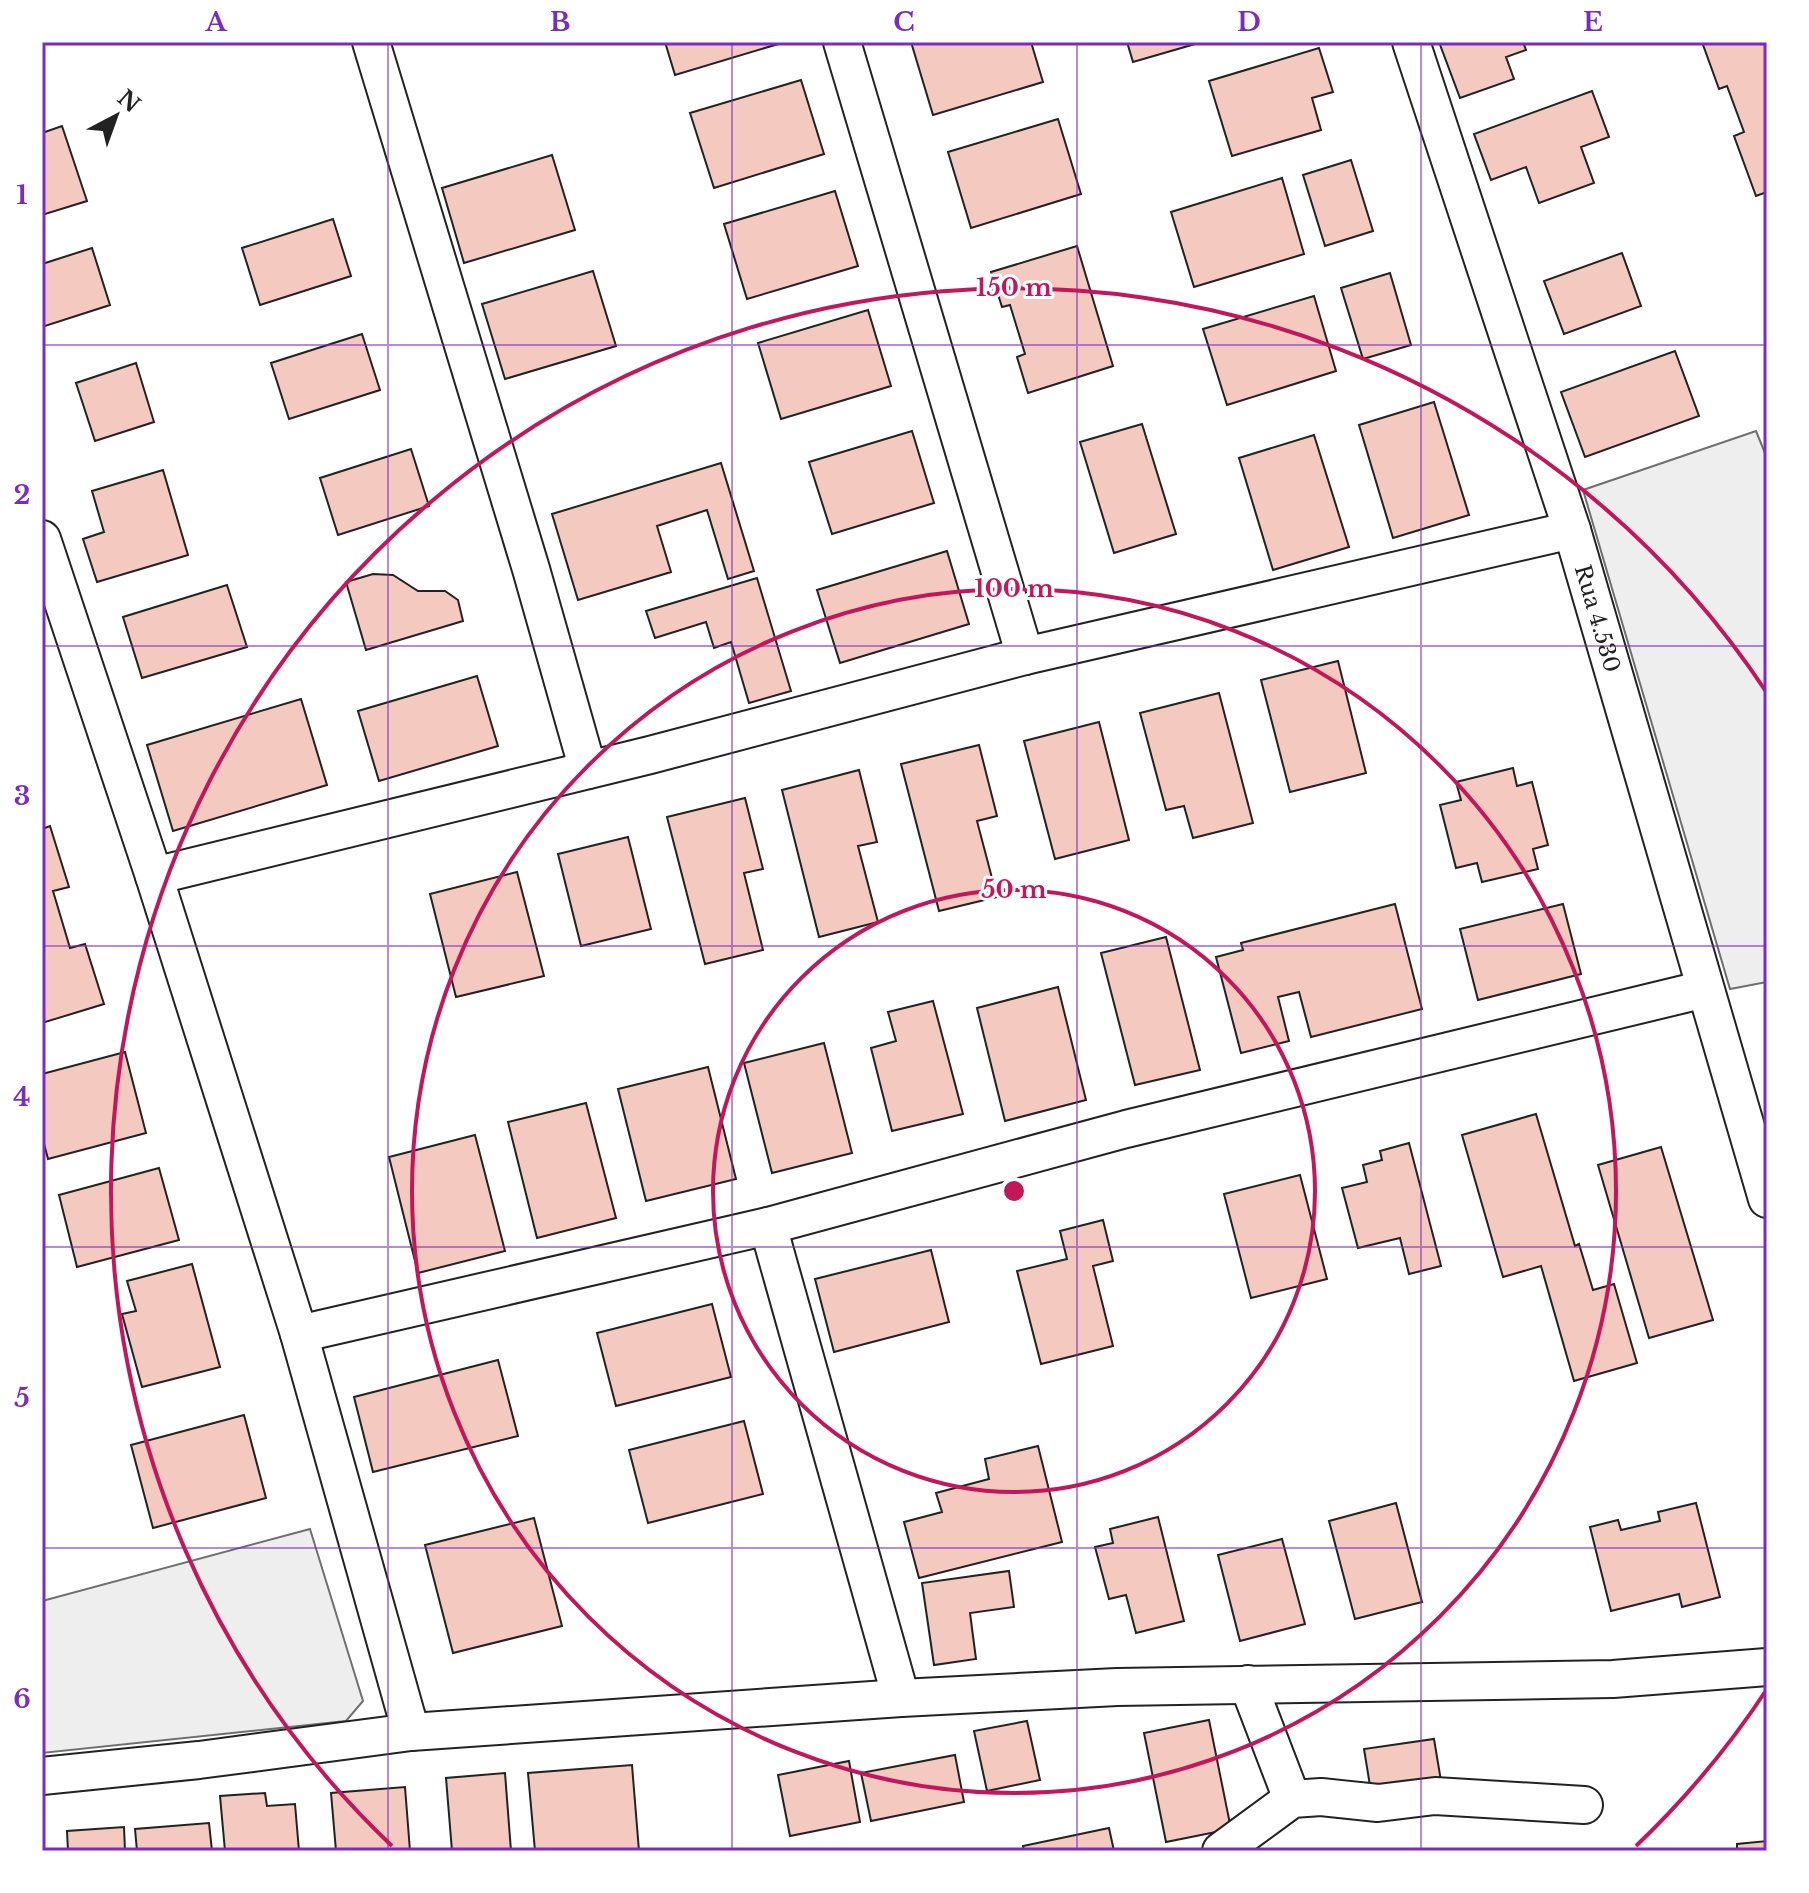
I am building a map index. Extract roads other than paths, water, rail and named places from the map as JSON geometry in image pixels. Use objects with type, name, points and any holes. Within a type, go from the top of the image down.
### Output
[{"type":"street","points":[[371,42],[531,569],[588,770]]},
{"type":"street","points":[[842,42],[1025,656]]},
{"type":"street","name":"Rua 4.530","points":[[1411,42],[1572,530],[1767,1199]]},
{"type":"street","points":[[154,876],[588,770],[1025,656],[1572,530]]},
{"type":"street","points":[[42,539],[154,876],[299,1334],[411,1732]]},
{"type":"street","points":[[299,1334],[768,1226],[1126,1129],[1705,989]]},
{"type":"street","points":[[768,1226],[901,1698]]},
{"type":"street","points":[[42,1776],[199,1760],[411,1732],[901,1698],[1117,1687],[1613,1679],[1767,1667]]},
{"type":"street","points":[[1248,1684],[1292,1799]]},
{"type":"street","points":[[1221,1851],[1292,1799],[1321,1797],[1378,1803],[1435,1796],[1584,1805]]}]
